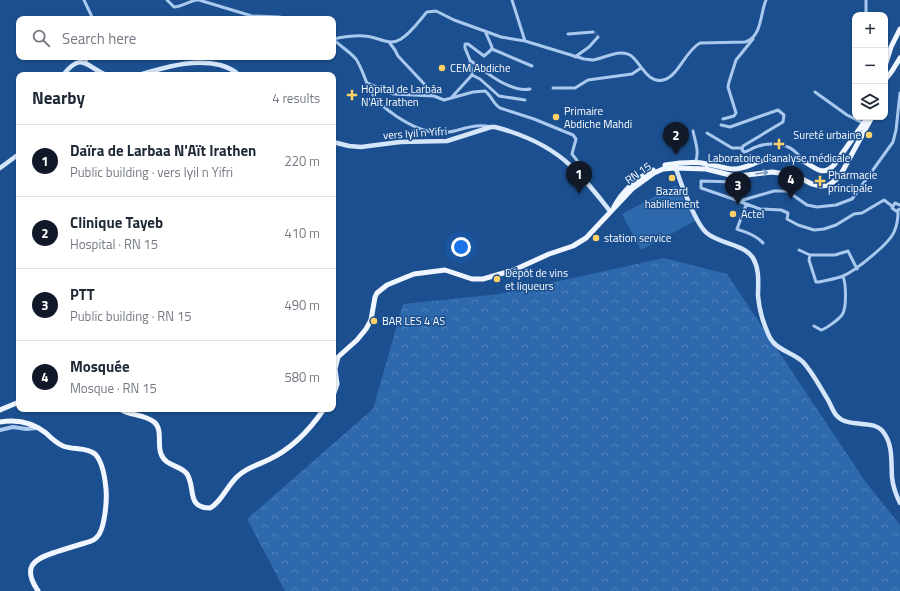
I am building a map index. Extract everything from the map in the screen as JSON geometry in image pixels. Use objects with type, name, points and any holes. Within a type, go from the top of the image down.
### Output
[{"type":"main road","points":[[888,56],[900,29]]},
{"type":"main road","points":[[888,76],[900,58]]},
{"type":"main road","points":[[149,72],[177,64],[198,61],[222,65],[236,72]]},
{"type":"main road","points":[[66,72],[76,62],[85,63],[101,72]]},
{"type":"main road","points":[[803,159],[821,171],[828,171],[866,120]]},
{"type":"main road","name":"RN 15","points":[[674,166],[706,169],[730,175],[742,176],[772,172],[794,175],[816,186],[829,185],[838,178],[870,120]]},
{"type":"main road","points":[[491,127],[499,128],[536,142],[554,152],[571,166],[612,210]]},
{"type":"main road","name":"vers Iγil n Yifri","points":[[336,143],[361,147],[400,142],[447,141],[491,127]]},
{"type":"main road","points":[[0,168],[16,156]]},
{"type":"main road","name":"RN 15","points":[[336,362],[342,353],[366,330],[372,316],[376,296],[381,289],[397,281],[414,274],[445,270],[472,279],[478,279],[514,270],[579,243],[586,238],[632,189],[654,173],[663,169],[674,166],[704,163],[733,169],[744,168],[765,160],[793,158],[803,159]]},
{"type":"main road","points":[[674,166],[686,196],[706,232],[724,243],[742,248],[753,259],[759,276],[758,296],[762,317],[770,338],[774,343],[803,363],[839,418],[848,422],[875,426],[884,432],[889,448],[894,486],[900,503]]},
{"type":"main road","name":"RN 15","points":[[336,374],[338,384],[336,389]]},
{"type":"main road","points":[[0,410],[16,403]]},
{"type":"main road","points":[[126,412],[143,416],[155,422],[158,429],[159,448],[162,458],[170,464],[185,471],[188,475],[192,496],[196,504],[210,508],[218,502],[238,475],[268,460],[290,446],[310,428],[322,412]]},
{"type":"main road","points":[[0,422],[22,421],[38,428],[62,446],[88,451],[95,455],[102,466],[106,492],[104,518],[99,534],[96,538],[40,558],[33,564],[31,572],[38,591]]},
{"type":"street","points":[[84,0],[92,16]]},
{"type":"street","points":[[168,0],[174,7],[178,7],[190,1],[198,0],[252,16]]},
{"type":"street","points":[[512,0],[525,41]]},
{"type":"street","points":[[723,119],[734,116],[736,113],[728,87],[729,82],[736,60],[755,36],[766,0]]},
{"type":"street","points":[[866,0],[866,12]]},
{"type":"street","points":[[336,39],[367,36],[389,42],[400,40],[427,12],[440,12],[454,20],[501,37],[525,41],[575,57],[594,60],[621,52],[628,54],[634,58],[646,74],[656,79],[663,80],[669,77],[681,65],[688,52],[694,46],[700,43],[745,42],[750,41],[755,36]]},
{"type":"street","points":[[485,31],[492,49],[532,66]]},
{"type":"street","points":[[568,34],[593,32]]},
{"type":"street","points":[[575,57],[598,37]]},
{"type":"street","points":[[336,42],[356,60],[372,93],[380,104],[413,126],[431,132],[442,133],[483,124],[491,127]]},
{"type":"street","points":[[389,42],[398,56],[434,96]]},
{"type":"street","points":[[450,100],[472,75],[470,60],[465,48],[466,43],[484,56],[492,49]]},
{"type":"street","points":[[470,60],[498,80],[519,89],[530,89]]},
{"type":"street","points":[[553,88],[575,88],[588,80],[632,74],[641,68]]},
{"type":"street","points":[[472,75],[480,79],[499,96],[525,100]]},
{"type":"street","points":[[367,83],[393,94],[434,96],[444,100],[450,100],[473,92],[485,91],[491,96],[496,106],[534,119],[573,135],[576,139],[572,154],[582,167],[583,180]]},
{"type":"street","points":[[815,92],[847,115],[863,123]]},
{"type":"street","points":[[736,200],[743,200],[774,191],[787,191],[807,205],[836,205],[852,199],[893,142],[896,130],[900,93]]},
{"type":"street","points":[[707,133],[732,148],[742,148],[750,141],[781,123],[784,119],[784,115],[778,110],[730,126],[721,125]]},
{"type":"street","points":[[693,131],[697,158],[695,163]]},
{"type":"street","points":[[742,148],[744,152],[757,146],[770,144],[788,147],[795,151],[803,159]]},
{"type":"street","points":[[742,176],[735,182],[701,181],[701,188],[760,209],[781,210],[788,213],[787,219],[798,225],[814,230],[824,229],[836,225],[854,214],[862,213],[884,200],[892,206],[894,210],[899,210],[894,233],[857,268],[843,276],[816,282],[810,255]]},
{"type":"street","points":[[892,206],[895,203],[900,204]]},
{"type":"street","points":[[746,205],[737,229],[752,234],[763,243]]},
{"type":"street","points":[[799,250],[810,255],[835,255],[848,251],[857,268]]},
{"type":"street","points":[[814,326],[821,330],[825,329],[842,315],[846,282],[843,276]]},
{"type":"street","points":[[0,430],[13,427],[26,429],[38,428]]},
{"type":"green space","points":[[676,185],[695,221],[641,250],[622,214]]},
{"type":"green space","points":[[664,258],[727,274],[865,481],[900,525],[900,591],[285,591],[247,519],[373,409],[403,304],[500,294]]},
{"type":"tunnel","points":[[593,32],[597,34],[598,37]]},
{"type":"place","name":"CEM Abdiche","points":[[442,68]]},
{"type":"place","name":"Hôpital de Larbâa N'Aït Irathen","points":[[352,95]]},
{"type":"place","name":"Primaire Abdiche Mahdi","points":[[556,117]]},
{"type":"place","name":"Sureté urbaine","points":[[869,135]]},
{"type":"place","name":"Laboratoire d'analyse médicale","points":[[779,144]]},
{"type":"place","name":"Clinique Tayeb","points":[[676,155]]},
{"type":"place","name":"Bazard habillement","points":[[672,178]]},
{"type":"place","name":"Pharmacie principale","points":[[820,181]]},
{"type":"place","name":"Daïra de Larbaa N'Aït Irathen","points":[[579,194]]},
{"type":"place","name":"Mosquée","points":[[791,199]]},
{"type":"place","name":"PTT","points":[[738,205]]},
{"type":"place","name":"Actel","points":[[733,214]]},
{"type":"place","name":"station service","points":[[596,238]]},
{"type":"place","name":"Dépôt de vins et liqueurs","points":[[497,279]]},
{"type":"place","name":"BAR LES 4 AS","points":[[374,321]]}]
